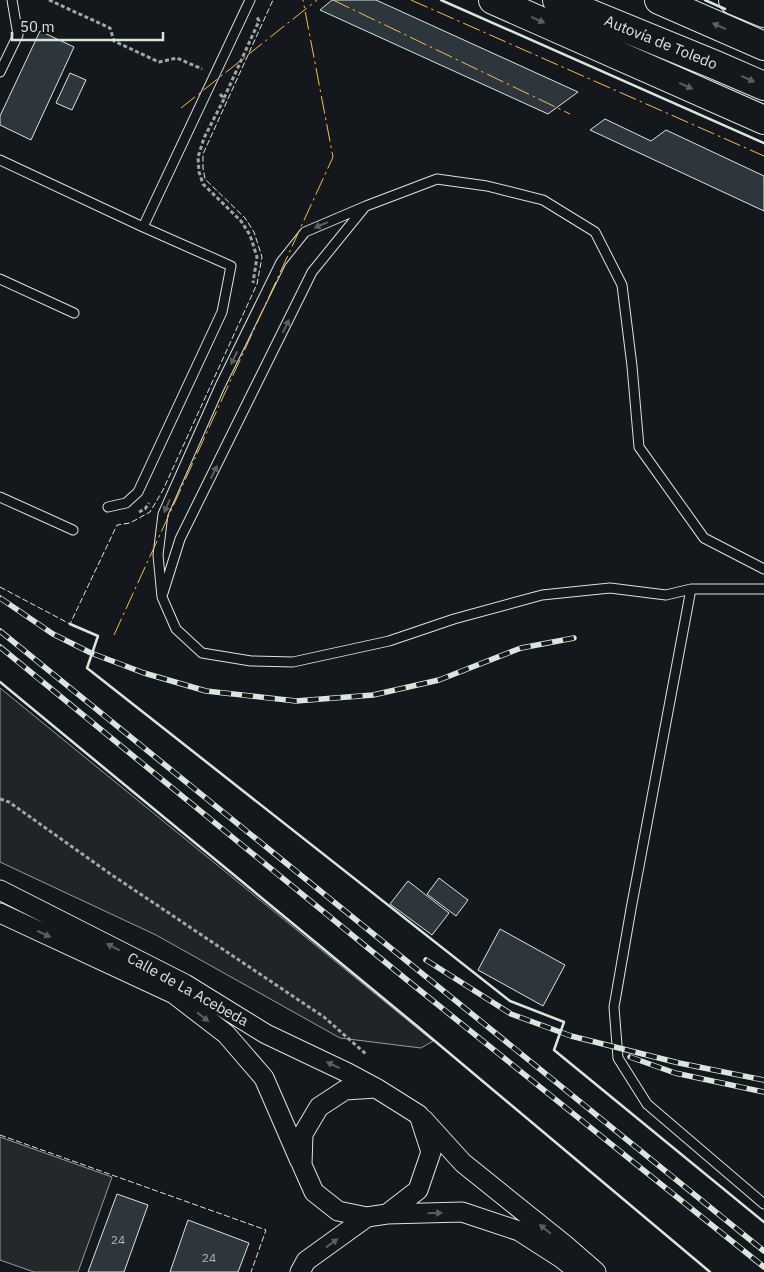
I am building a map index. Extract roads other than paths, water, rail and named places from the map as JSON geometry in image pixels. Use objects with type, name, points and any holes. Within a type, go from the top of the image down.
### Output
[{"type":"highway","points":[[493,0],[764,120]]},
{"type":"highway","name":"Autovía de Toledo","points":[[557,0],[764,86]]},
{"type":"highway","points":[[659,0],[764,46]]},
{"type":"highway","points":[[733,0],[764,13]]},
{"type":"street","name":"Calle de La Acebeda","points":[[0,890],[184,984],[266,1034],[376,1088]]},
{"type":"street","name":"Calle de La Acebeda","points":[[0,913],[174,994],[226,1034],[264,1078],[302,1165]]},
{"type":"street","points":[[579,1272],[520,1231],[462,1212],[387,1214],[367,1217],[338,1211],[314,1192],[302,1165],[303,1134],[319,1107],[345,1090],[376,1088],[419,1115],[463,1163],[596,1272]]},
{"type":"street","points":[[387,1214],[418,1190],[431,1152],[419,1115]]},
{"type":"street","points":[[300,1272],[306,1261],[367,1217]]},
{"type":"lane","points":[[0,72],[18,35],[12,0]]},
{"type":"lane","points":[[143,228],[250,0]]},
{"type":"lane","points":[[0,160],[143,228],[231,266],[222,312],[138,492],[126,503],[108,507]]},
{"type":"lane","points":[[764,569],[704,538],[639,447],[622,285],[595,232],[543,200],[487,186],[437,179],[366,206],[306,232],[281,262],[220,386],[163,514],[158,555],[162,597],[176,630],[202,653],[251,661],[293,662],[389,641],[454,619],[542,595],[610,588],[666,596],[691,589],[764,589]]},
{"type":"lane","points":[[162,597],[180,539],[312,272],[366,206]]},
{"type":"lane","points":[[0,279],[74,313]]},
{"type":"lane","points":[[0,497],[73,530]]},
{"type":"lane","points":[[691,589],[630,909],[614,1007],[618,1058],[647,1104],[764,1204]]},
{"type":"railway","points":[[0,598],[53,634],[91,653],[144,673],[206,691],[296,701],[373,695],[439,680],[521,648],[574,638]]},
{"type":"railway","points":[[0,631],[764,1251]]},
{"type":"railway","points":[[0,647],[407,980],[764,1267]]},
{"type":"railway","points":[[426,960],[511,1014],[571,1036],[679,1063],[764,1080]]},
{"type":"railway","points":[[630,1057],[675,1073],[764,1092]]}]
